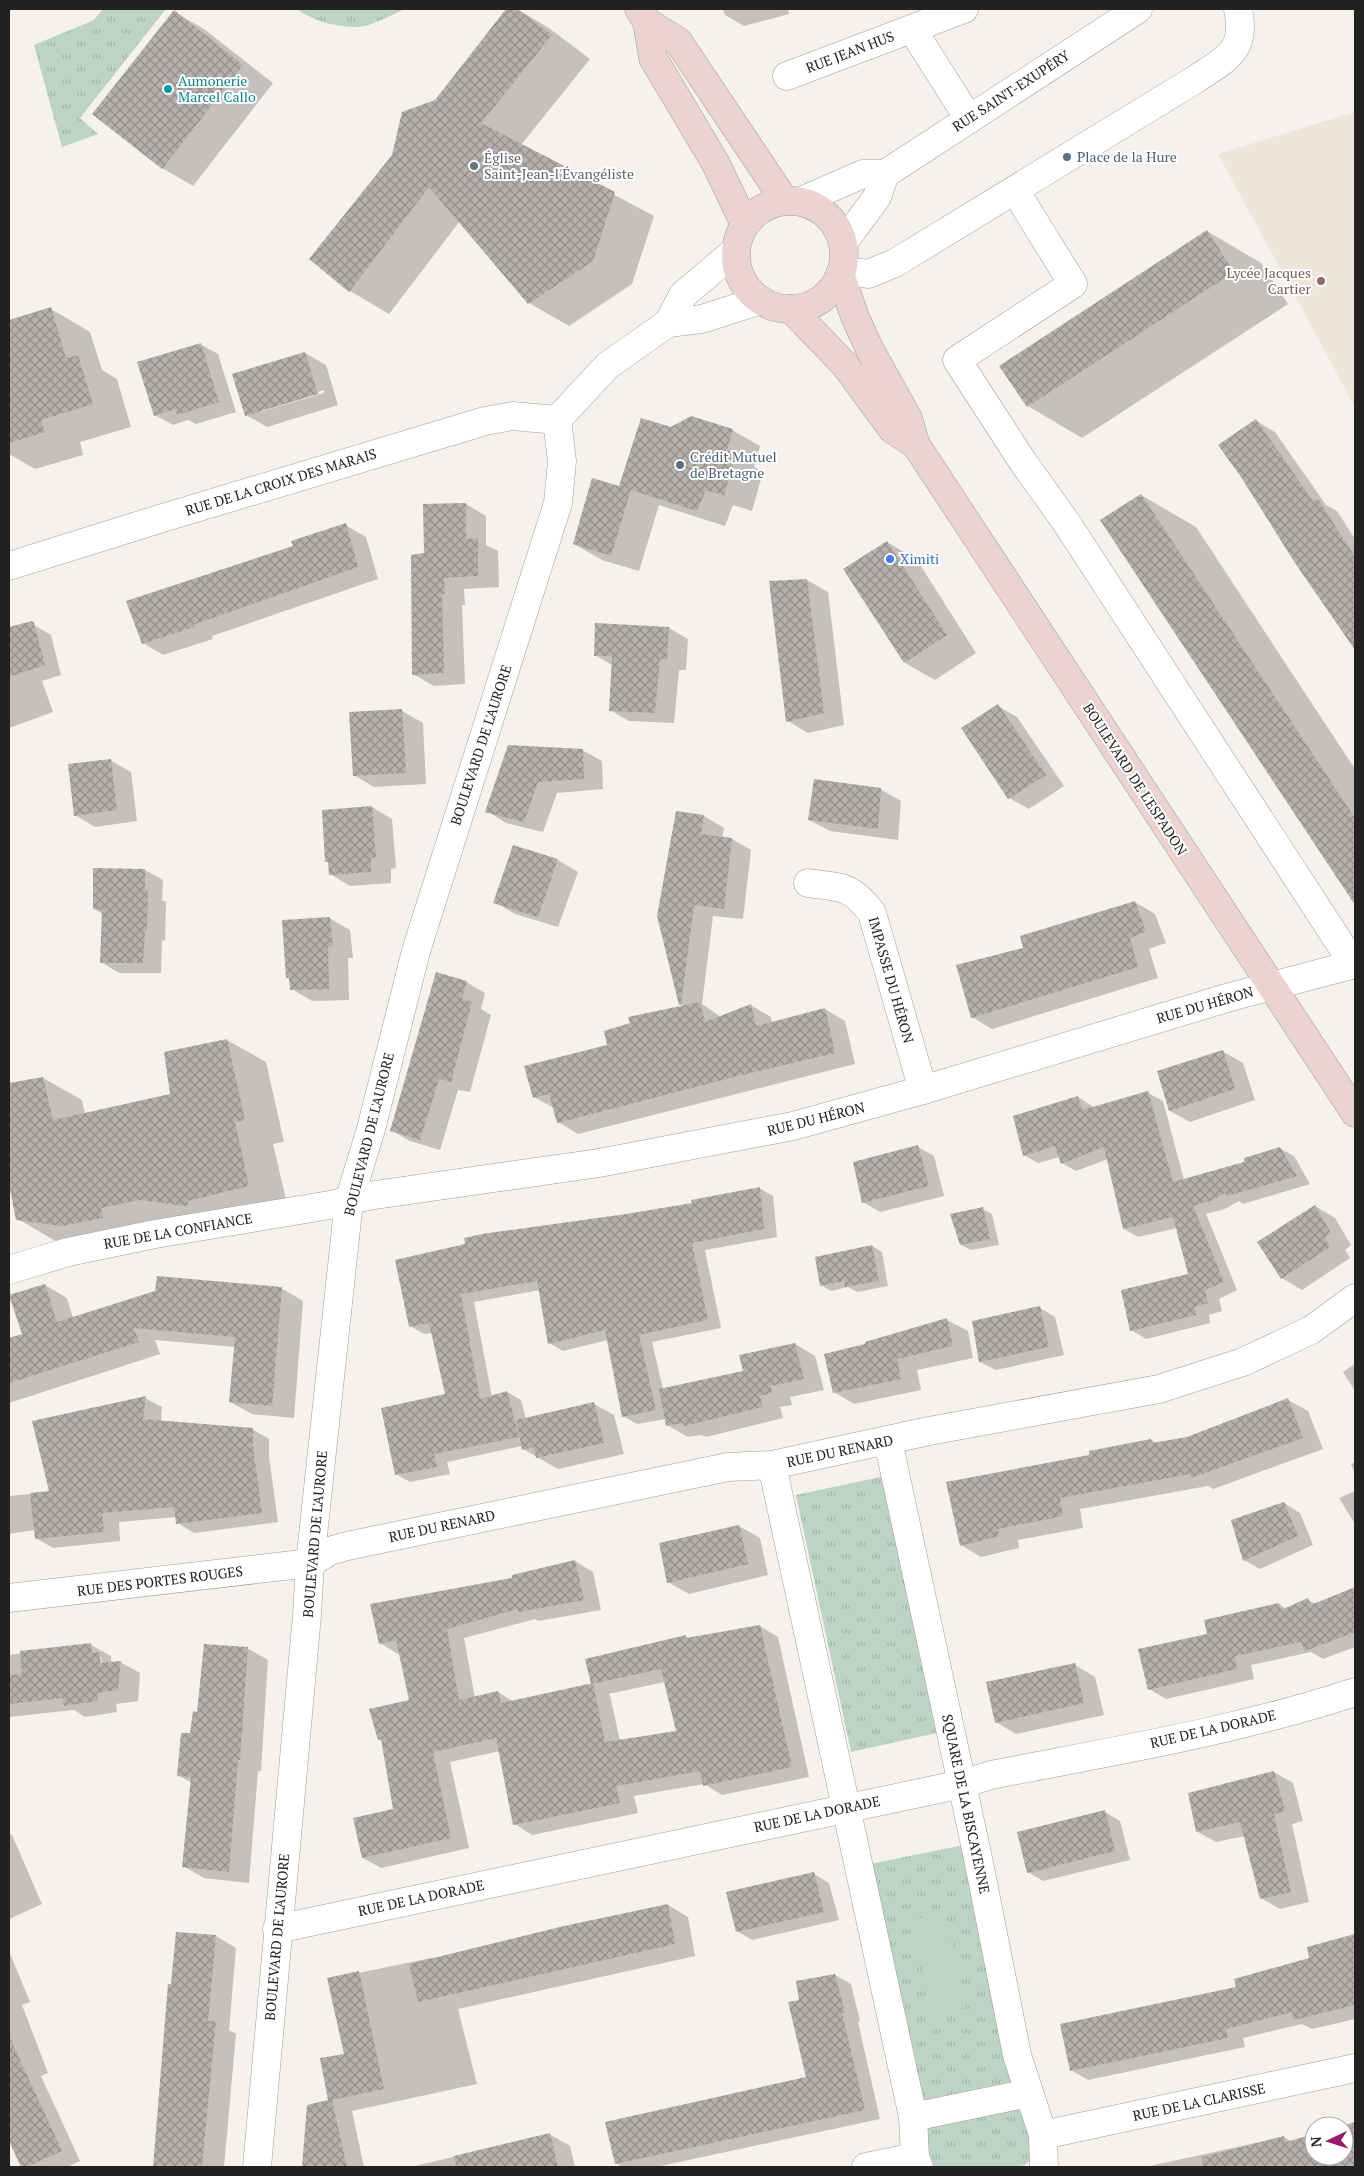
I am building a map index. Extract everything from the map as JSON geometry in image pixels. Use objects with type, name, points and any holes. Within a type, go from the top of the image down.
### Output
[{"type":"street","name":"RUE JEAN HUS","points":[[787,76],[964,9]]},
{"type":"street","name":"RUE SAINT-EXUPÉRY","points":[[885,174],[1138,9]]},
{"type":"street","points":[[841,272],[868,274],[895,263],[1196,80],[1231,55],[1240,36],[1238,9]]},
{"type":"street","points":[[643,15],[678,41],[793,201],[815,207],[828,216],[837,228],[843,243],[844,257],[841,272],[833,288],[821,299],[807,306],[791,309],[776,306],[761,300],[749,289],[740,275],[736,250],[739,237],[746,224],[756,213],[770,205],[793,201],[863,174],[885,174],[876,197],[843,243]]},
{"type":"street","points":[[643,15],[653,58],[716,164],[746,224]]},
{"type":"street","name":"RUE JEAN HUS","points":[[912,28],[969,119]]},
{"type":"street","points":[[1024,206],[1074,284],[957,360],[1023,462],[1066,522],[1355,965]]},
{"type":"street","points":[[557,420],[607,366],[668,322],[683,295],[736,250]]},
{"type":"street","name":"BOULEVARD DE L'ESPADON","points":[[841,272],[855,317],[870,350],[908,418],[916,445],[1355,1113]]},
{"type":"street","points":[[668,322],[702,319],[761,300]]},
{"type":"street","name":"BOULEVARD DE L'ESPADON","points":[[791,309],[845,365],[892,429],[916,445]]},
{"type":"street","name":"RUE DE LA CROIX DES MARAIS","points":[[9,566],[166,516],[485,421],[513,416],[557,420]]},
{"type":"street","name":"BOULEVARD DE L'AURORE","points":[[257,2167],[277,1929],[307,1615],[310,1563],[349,1201],[371,1129],[416,951],[558,503],[562,460],[557,420]]},
{"type":"street","name":"IMPASSE DU HÉRON","points":[[808,883],[848,889],[860,897],[872,913],[923,1090]]},
{"type":"street","name":"RUE DU HÉRON","points":[[349,1201],[368,1196],[599,1163],[784,1128],[923,1090],[1230,997],[1355,965]]},
{"type":"street","name":"RUE DE LA CONFIANCE","points":[[9,1270],[68,1252],[156,1234],[349,1201]]},
{"type":"street","name":"RUE DU RENARD","points":[[310,1563],[330,1551],[347,1546],[728,1466],[772,1465],[929,1431],[1159,1389],[1243,1362],[1311,1330],[1355,1298]]},
{"type":"street","name":"SQUARE DE LA BISCAYENNE","points":[[888,1441],[962,1784],[1017,2055],[1043,2135],[1044,2167]]},
{"type":"street","points":[[772,1465],[913,2117],[917,2162],[866,2167]]},
{"type":"street","name":"RUE DES PORTES ROUGES","points":[[9,1598],[310,1563]]},
{"type":"street","name":"RUE DE LA DORADE","points":[[277,1929],[962,1784],[990,1775],[1214,1730],[1310,1707],[1355,1692]]},
{"type":"street","name":"RUE DE LA CLARISSE","points":[[1043,2135],[1355,2068]]},
{"type":"street","points":[[913,2117],[1029,2093]]},
{"type":"shaded area","name":"Lycée Jacques Cartier","points":[[1355,112],[1355,407],[1218,154]]},
{"type":"green space","points":[[103,9],[166,9],[80,118],[98,134],[62,147],[34,45],[94,20]]},
{"type":"green space","points":[[297,9],[405,9],[369,25],[351,27],[312,18]]},
{"type":"green space","points":[[885,1476],[941,1732],[851,1752],[796,1495]]},
{"type":"green space","points":[[964,1845],[1012,2082],[919,2101],[870,1864]]},
{"type":"green space","points":[[945,1913],[966,2007],[932,2014],[912,1920]]},
{"type":"green space","points":[[1018,2109],[1028,2119],[1031,2139],[1031,2159],[1025,2165],[1015,2167],[930,2167],[926,2129],[937,2118]]},
{"type":"building","name":"Église Saint-Jean-l'Évangéliste","points":[[506,9],[517,9],[552,35],[481,123],[615,192],[593,261],[528,304],[429,187],[349,292],[309,259],[392,155],[402,112],[435,100]]},
{"type":"building","name":"Aumonerie Marcel Callo","points":[[174,10],[243,65],[162,169],[92,114]]},
{"type":"building","points":[[1207,230],[1234,272],[1027,407],[999,366]]},
{"type":"building","points":[[51,307],[66,358],[78,355],[93,404],[41,420],[45,432],[9,443],[9,320]]},
{"type":"building","points":[[201,343],[219,402],[177,415],[175,409],[154,416],[137,362]]},
{"type":"building","points":[[305,352],[318,394],[245,416],[232,374]]},
{"type":"building","name":"Crédit Mutuel de Bretagne","points":[[691,416],[733,429],[727,450],[736,455],[724,496],[706,490],[697,511],[631,490],[611,556],[573,544],[592,478],[619,486],[641,418],[671,427]]},
{"type":"building","points":[[1256,419],[1313,501],[1318,499],[1355,557],[1355,650],[1295,563],[1241,477],[1218,445]]},
{"type":"building","points":[[1141,494],[1355,818],[1355,905],[1100,520]]},
{"type":"building","points":[[466,503],[466,539],[478,538],[478,576],[444,578],[445,594],[442,594],[444,673],[412,675],[411,555],[424,553],[423,504]]},
{"type":"building","points":[[346,523],[358,567],[142,644],[126,601],[293,546],[291,541]]},
{"type":"building","points":[[887,541],[947,635],[904,663],[843,569]]},
{"type":"building","points":[[807,579],[824,713],[786,722],[769,581]]},
{"type":"building","points":[[32,621],[45,665],[9,677],[9,627]]},
{"type":"building","points":[[595,623],[669,627],[667,660],[660,659],[655,713],[609,711],[612,656],[594,656]]},
{"type":"building","points":[[998,704],[1046,775],[1008,799],[961,728]]},
{"type":"building","points":[[402,709],[406,773],[353,776],[349,712]]},
{"type":"building","points":[[508,745],[583,749],[584,779],[538,782],[524,822],[485,812]]},
{"type":"building","points":[[111,759],[117,810],[74,816],[68,764]]},
{"type":"building","points":[[814,779],[881,788],[878,829],[808,820]]},
{"type":"building","points":[[372,806],[376,857],[371,858],[371,872],[329,875],[328,862],[325,862],[322,810]]},
{"type":"building","points":[[676,811],[704,815],[701,834],[732,838],[724,909],[694,905],[681,1005],[679,1005],[657,916]]},
{"type":"building","points":[[513,845],[558,859],[538,917],[493,903]]},
{"type":"building","points":[[93,868],[145,869],[145,890],[148,890],[147,931],[145,931],[143,963],[100,963],[102,910],[93,909]]},
{"type":"building","points":[[1135,901],[1146,932],[1130,938],[1138,967],[971,1018],[956,965],[1023,948],[1020,936]]},
{"type":"building","points":[[330,917],[333,946],[328,947],[329,989],[290,990],[289,978],[286,978],[282,920]]},
{"type":"building","points":[[436,972],[467,981],[462,998],[472,1002],[451,1082],[439,1079],[420,1140],[390,1131]]},
{"type":"building","points":[[700,1002],[705,1022],[751,1004],[756,1026],[825,1008],[835,1053],[557,1123],[549,1094],[533,1098],[524,1066],[607,1045],[604,1031],[630,1023],[628,1017]]},
{"type":"building","points":[[227,1039],[245,1120],[235,1122],[249,1186],[188,1201],[187,1206],[139,1200],[101,1208],[103,1218],[62,1226],[16,1220],[9,1184],[9,1083],[43,1077],[53,1120],[170,1094],[164,1052]]},
{"type":"building","points":[[1223,1050],[1235,1089],[1169,1111],[1157,1071]]},
{"type":"building","points":[[1148,1091],[1173,1182],[1244,1162],[1244,1158],[1280,1147],[1297,1176],[1227,1196],[1226,1193],[1210,1201],[1193,1206],[1224,1282],[1205,1290],[1208,1303],[1195,1307],[1196,1315],[1130,1331],[1121,1290],[1188,1274],[1173,1217],[1123,1229],[1104,1147],[1061,1164],[1055,1146],[1023,1156],[1013,1116],[1078,1096],[1082,1110]]},
{"type":"building","points":[[918,1145],[929,1186],[862,1203],[853,1162]]},
{"type":"building","points":[[760,1187],[764,1229],[692,1243],[708,1320],[639,1335],[656,1410],[622,1417],[605,1330],[548,1344],[537,1281],[461,1294],[480,1399],[507,1391],[519,1437],[434,1454],[437,1467],[395,1475],[381,1408],[445,1394],[429,1323],[409,1327],[395,1260],[465,1244],[464,1238],[482,1234],[692,1203],[691,1200]]},
{"type":"building","points":[[1315,1205],[1331,1233],[1325,1238],[1330,1247],[1281,1279],[1257,1242]]},
{"type":"building","points":[[983,1207],[990,1239],[960,1245],[950,1214]]},
{"type":"building","points":[[872,1245],[879,1281],[845,1287],[844,1281],[820,1286],[815,1257]]},
{"type":"building","points":[[157,1276],[282,1287],[272,1406],[229,1402],[235,1337],[134,1328],[139,1342],[9,1383],[9,1338],[22,1334],[9,1295],[45,1284],[57,1322],[155,1291]]},
{"type":"building","points":[[1040,1306],[1049,1347],[979,1362],[972,1321]]},
{"type":"building","points":[[947,1318],[953,1346],[897,1359],[901,1379],[833,1393],[824,1354],[865,1344],[865,1342]]},
{"type":"building","points":[[795,1343],[804,1379],[771,1386],[772,1393],[760,1396],[763,1407],[684,1426],[683,1423],[666,1426],[659,1389],[743,1371],[739,1355]]},
{"type":"building","points":[[146,1396],[143,1419],[253,1428],[253,1447],[262,1513],[176,1524],[174,1507],[102,1513],[104,1532],[35,1539],[30,1493],[49,1491],[32,1421]]},
{"type":"building","points":[[1288,1398],[1303,1438],[1191,1478],[1190,1474],[1060,1498],[1063,1516],[998,1529],[999,1536],[960,1546],[946,1482],[1089,1455],[1089,1451],[1151,1439],[1152,1443],[1187,1437]]},
{"type":"building","points":[[594,1402],[604,1443],[536,1458],[534,1447],[522,1450],[516,1420]]},
{"type":"building","points":[[1284,1502],[1298,1536],[1243,1561],[1231,1520]]},
{"type":"building","points":[[739,1525],[748,1564],[667,1583],[659,1543]]},
{"type":"building","points":[[575,1560],[584,1600],[519,1612],[518,1609],[447,1629],[459,1700],[498,1691],[501,1703],[591,1683],[585,1659],[686,1635],[686,1638],[760,1625],[792,1767],[703,1786],[700,1771],[616,1786],[620,1803],[513,1825],[496,1738],[433,1752],[451,1838],[362,1858],[353,1818],[393,1809],[381,1739],[378,1740],[369,1709],[409,1700],[396,1640],[379,1644],[370,1604],[512,1578],[512,1575]],"holes":[[[661,1669],[676,1731],[605,1742],[593,1684]]]},
{"type":"building","points":[[1355,1587],[1355,1632],[1305,1651],[1301,1642],[1235,1656],[1237,1669],[1148,1690],[1138,1649],[1207,1634],[1204,1620],[1279,1603],[1281,1610],[1308,1598],[1311,1605]]},
{"type":"building","points":[[91,1643],[92,1653],[99,1652],[101,1663],[121,1661],[118,1690],[97,1693],[98,1701],[64,1706],[63,1698],[9,1704],[9,1675],[22,1674],[20,1651]]},
{"type":"building","points":[[204,1644],[248,1647],[240,1760],[238,1760],[229,1872],[182,1867],[191,1777],[177,1776],[181,1733],[190,1733],[193,1711],[197,1712]]},
{"type":"building","points":[[1075,1663],[1084,1703],[995,1723],[986,1682]]},
{"type":"building","points":[[1274,1771],[1285,1811],[1274,1814],[1291,1892],[1260,1899],[1240,1822],[1196,1832],[1188,1793]]},
{"type":"building","points":[[1105,1810],[1115,1851],[1027,1873],[1017,1832]]},
{"type":"building","points":[[814,1872],[824,1912],[736,1932],[726,1892]]},
{"type":"building","points":[[668,1904],[675,1944],[418,2002],[409,1964],[564,1926]]},
{"type":"building","points":[[176,1932],[216,1935],[208,2021],[216,2021],[202,2167],[153,2167],[168,1984],[171,1984]]},
{"type":"building","points":[[1355,1934],[1355,2005],[1294,2020],[1292,2012],[1226,2029],[1228,2038],[1070,2071],[1060,2024],[1236,1987],[1234,1979],[1309,1958],[1307,1947]]},
{"type":"building","points":[[359,1971],[384,2089],[332,2100],[347,2167],[302,2167],[307,2105],[328,2100],[320,2058],[344,2054],[327,1978]]},
{"type":"building","points":[[835,1974],[845,2013],[842,2013],[865,2110],[615,2164],[605,2122],[806,2077],[788,2002],[799,2000],[796,1981]]},
{"type":"building","points":[[9,2036],[62,2151],[26,2167],[21,2167],[9,2141]]},
{"type":"building","points":[[1354,2122],[1355,2167],[1203,2167],[1202,2157],[1284,2136],[1286,2142],[1304,2137],[1304,2166],[1354,2166]]},
{"type":"building","points":[[550,2133],[558,2167],[456,2167],[454,2156]]},
{"type":"place","name":"Aumonerie Marcel Callo","points":[[168,89]]},
{"type":"place","name":"Place de la Hure","points":[[1067,157]]},
{"type":"place","name":"Église Saint-Jean-l'Évangéliste","points":[[474,166]]},
{"type":"place","name":"Lycée Jacques Cartier","points":[[1321,281]]},
{"type":"place","name":"Crédit Mutuel de Bretagne","points":[[680,465]]},
{"type":"place","name":"Ximiti","points":[[890,559]]}]
